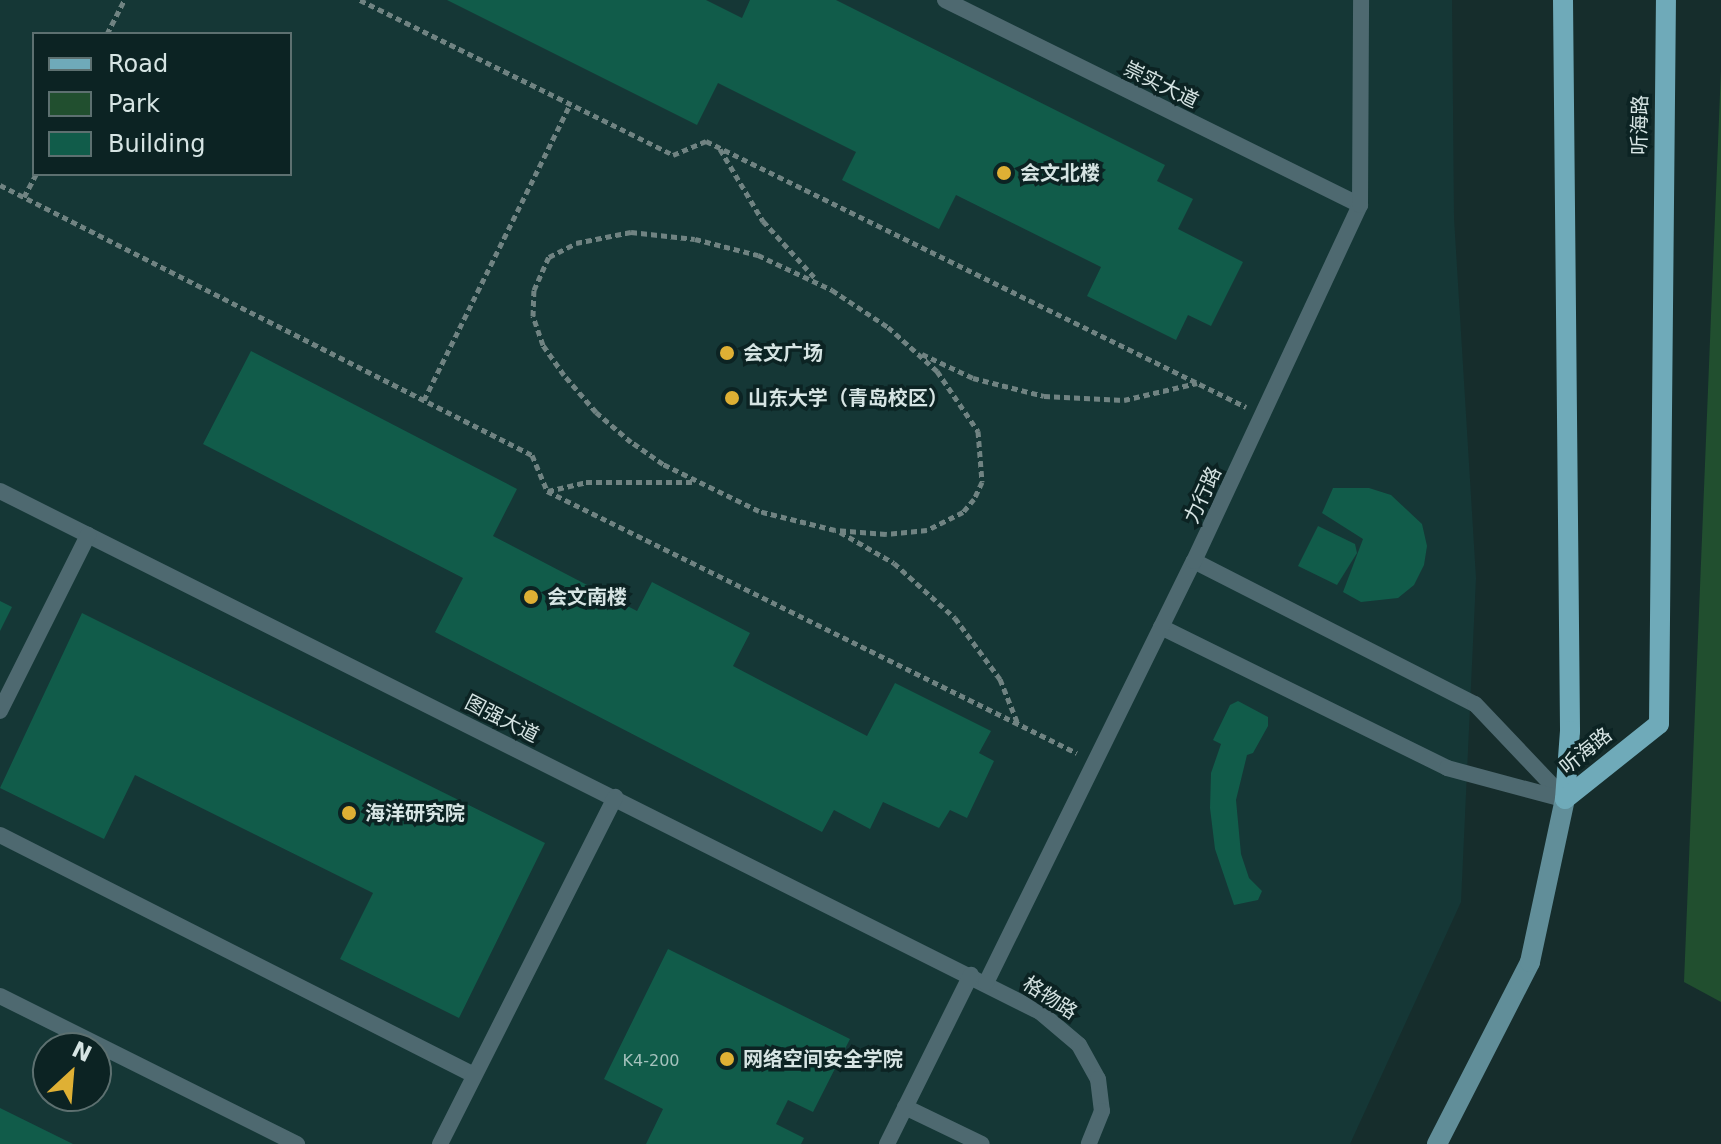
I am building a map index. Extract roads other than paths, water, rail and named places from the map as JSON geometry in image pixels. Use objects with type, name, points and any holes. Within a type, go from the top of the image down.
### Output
[{"type":"main road","name":"听海路","points":[[1563,0],[1570,731],[1565,799]]},
{"type":"main road","name":"听海路","points":[[1565,799],[1659,724],[1666,0]]},
{"type":"main road","points":[[1437,1144],[1530,962],[1565,799]]},
{"type":"lane","name":"崇实大道","points":[[945,0],[1360,205]]},
{"type":"lane","name":"力行路","points":[[887,1144],[1095,762],[1194,561],[1360,205],[1361,0]]},
{"type":"lane","name":"图强大道","points":[[0,491],[978,979]]},
{"type":"lane","points":[[0,711],[88,535]]},
{"type":"lane","points":[[1194,561],[1475,704],[1565,799]]},
{"type":"lane","points":[[1161,627],[1447,768],[1565,799]]},
{"type":"lane","points":[[440,1144],[472,1074],[615,797]]},
{"type":"lane","points":[[0,835],[472,1074]]},
{"type":"lane","name":"格物路","points":[[978,979],[1064,1028],[1091,1062],[1102,1111],[1089,1144]]},
{"type":"lane","points":[[0,996],[297,1144]]},
{"type":"lane","points":[[905,1107],[982,1144]]},
{"type":"place","name":"会文北楼","points":[[1004,173]]},
{"type":"place","name":"会文广场","points":[[727,353]]},
{"type":"place","name":"山东大学（青岛校区）","points":[[732,398]]},
{"type":"place","name":"会文南楼","points":[[531,597]]},
{"type":"place","name":"海洋研究院","points":[[349,813]]},
{"type":"place","name":"网络空间安全学院","points":[[727,1059]]}]
